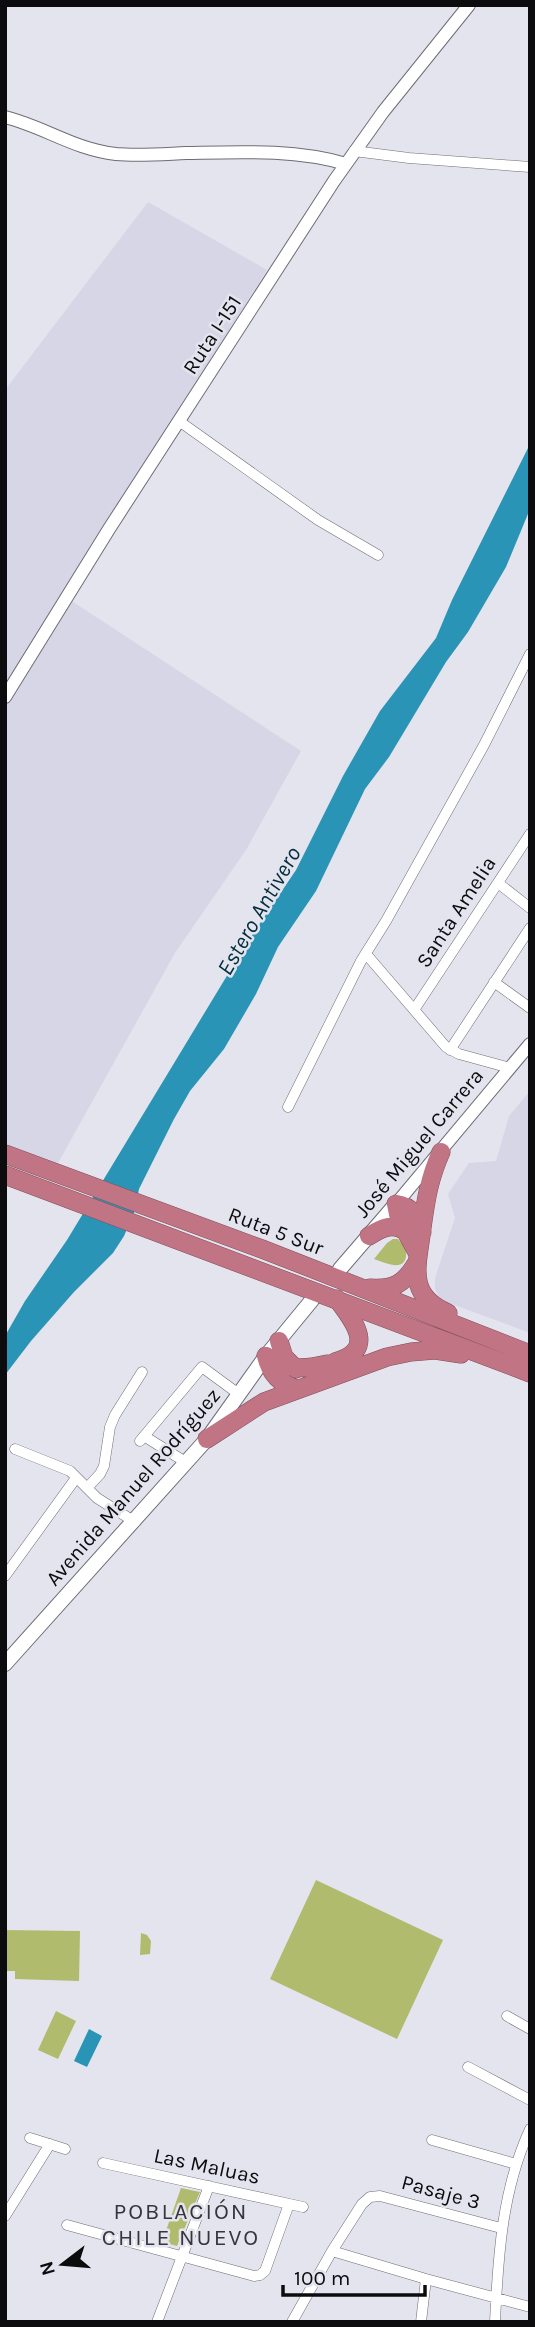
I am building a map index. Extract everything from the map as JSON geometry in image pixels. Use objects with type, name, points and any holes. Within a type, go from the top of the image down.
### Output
[{"type":"highway","points":[[441,1152],[428,1185],[415,1233],[420,1287],[430,1304],[501,1334],[530,1352]]},
{"type":"highway","name":"Ruta 5 Sur","points":[[5,1154],[530,1352]]},
{"type":"highway","name":"Ruta 5 Sur","points":[[5,1174],[522,1370]]},
{"type":"highway","points":[[396,1204],[399,1219],[415,1233]]},
{"type":"highway","points":[[369,1236],[389,1226],[415,1233]]},
{"type":"highway","points":[[359,1288],[383,1289],[395,1286],[408,1277],[417,1259]]},
{"type":"highway","points":[[266,1356],[296,1369],[345,1359],[354,1352],[359,1337],[355,1323],[337,1299]]},
{"type":"highway","points":[[279,1341],[284,1357],[296,1369]]},
{"type":"highway","points":[[207,1439],[253,1407],[387,1357],[435,1350],[522,1370]]},
{"type":"highway","points":[[266,1356],[279,1379],[297,1389]]},
{"type":"main road","name":"José Miguel Carrera","points":[[340,1269],[396,1204]]},
{"type":"main road","name":"Avenida Manuel Rodríguez","points":[[5,1664],[207,1439],[266,1356],[312,1300]]},
{"type":"street","name":"Ruta I-151","points":[[5,697],[109,529],[346,163],[383,112],[469,5]]},
{"type":"street","points":[[5,117],[30,125],[63,141],[97,151],[142,155],[234,152],[309,156],[346,163]]},
{"type":"street","points":[[355,151],[429,160],[530,167]]},
{"type":"street","points":[[179,421],[318,520],[378,555]]},
{"type":"street","points":[[288,1107],[360,961],[484,745],[530,654]]},
{"type":"street","name":"Santa Amelia","points":[[414,1010],[530,834]]},
{"type":"street","points":[[498,883],[530,908]]},
{"type":"street","points":[[450,1050],[530,928]]},
{"type":"street","points":[[366,954],[442,1044],[450,1050],[510,1068]]},
{"type":"street","points":[[494,982],[530,1008]]},
{"type":"street","name":"José Miguel Carrera","points":[[396,1204],[529,1045]]},
{"type":"street","points":[[187,1462],[142,1438],[202,1367],[240,1395]]},
{"type":"street","points":[[87,1488],[104,1466],[110,1427],[115,1415],[142,1372]]},
{"type":"street","points":[[15,1449],[63,1467],[87,1488],[135,1522]]},
{"type":"street","points":[[5,1576],[76,1478]]},
{"type":"street","points":[[507,2016],[530,2029]]},
{"type":"street","points":[[468,2067],[530,2100]]},
{"type":"street","points":[[495,2322],[501,2228],[516,2164],[530,2129]]},
{"type":"street","points":[[30,2138],[65,2149]]},
{"type":"street","points":[[432,2140],[516,2164]]},
{"type":"street","points":[[5,2216],[50,2144]]},
{"type":"street","name":"Las Maluas","points":[[103,2163],[303,2207]]},
{"type":"street","points":[[158,2322],[209,2186]]},
{"type":"street","name":"Pasaje 3","points":[[332,2251],[362,2204],[370,2197],[380,2196],[501,2228]]},
{"type":"street","points":[[67,2225],[254,2276],[265,2271],[289,2204]]},
{"type":"street","points":[[292,2322],[332,2251],[426,2280],[530,2307]]},
{"type":"street","points":[[421,2322],[426,2280]]},
{"type":"shaded area","points":[[148,202],[267,270],[64,596],[301,751],[246,850],[175,953],[58,1163],[5,1144],[5,390]]},
{"type":"shaded area","points":[[530,1091],[530,1333],[441,1300],[435,1289],[435,1278],[455,1218],[448,1194],[469,1163],[496,1161],[509,1116]]},
{"type":"green space","points":[[398,1239],[406,1248],[404,1261],[396,1265],[374,1259],[387,1243]]},
{"type":"green space","points":[[316,1880],[443,1940],[397,2039],[270,1979]]},
{"type":"green space","points":[[5,1930],[80,1931],[79,1981],[15,1979],[15,1971],[5,1971]]},
{"type":"green space","points":[[141,1933],[147,1935],[151,1941],[150,1954],[140,1955]]},
{"type":"green space","points":[[56,2011],[76,2021],[58,2059],[38,2050]]},
{"type":"green space","points":[[181,2188],[200,2192],[177,2246],[162,2242]]},
{"type":"water","points":[[530,444],[530,509],[506,567],[389,757],[365,789],[316,891],[278,947],[256,994],[224,1049],[190,1091],[174,1119],[139,1189],[134,1213],[124,1236],[113,1253],[74,1292],[5,1375],[5,1336],[25,1301],[67,1240],[248,941],[296,870],[343,776],[380,711],[436,638],[452,600]]},
{"type":"water","points":[[89,2029],[102,2036],[87,2067],[74,2061]]},
{"type":"district","name":"POBLACIÓN CHILE NUEVO","points":[[181,2224]]},
{"type":"water label","name":"Estero Antivero","points":[[259,911]]}]
